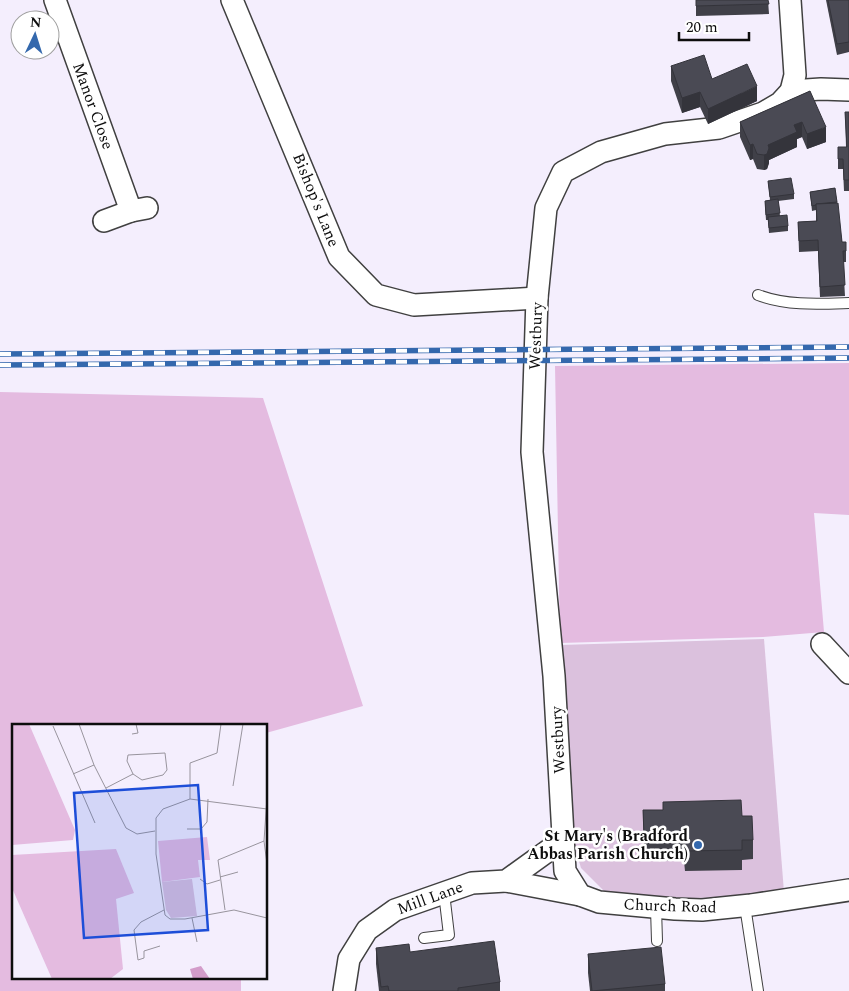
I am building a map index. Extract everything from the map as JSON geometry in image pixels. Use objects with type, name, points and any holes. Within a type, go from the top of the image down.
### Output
[{"type":"street","name":"Manor Close","points":[[55,0],[139,210],[104,221]]},
{"type":"street","name":"Bishop's Lane","points":[[232,0],[339,257],[376,295],[414,305],[537,298]]},
{"type":"street","points":[[790,0],[795,60],[795,75],[791,91],[849,90]]},
{"type":"street","name":"Westbury","points":[[563,840],[554,676],[532,452],[537,298],[546,208],[564,172],[601,152],[666,134],[719,128],[763,113],[780,103],[791,91]]},
{"type":"street","points":[[822,644],[849,673]]},
{"type":"street","points":[[506,881],[563,840]]},
{"type":"street","points":[[563,840],[565,871],[580,895]]},
{"type":"street","name":"Mill Lane","points":[[344,991],[349,959],[367,930],[395,910],[472,883],[506,881],[580,895]]},
{"type":"street","name":"Church Road","points":[[580,895],[598,902],[656,908],[702,910],[746,906],[849,890]]},
{"type":"lane","points":[[758,295],[772,300],[791,303],[849,303]]},
{"type":"lane","points":[[424,938],[449,935],[444,893]]},
{"type":"lane","points":[[746,906],[758,991]]},
{"type":"lane","points":[[656,908],[657,941]]},
{"type":"shaded area","points":[[849,363],[849,515],[814,513],[824,632],[763,637],[560,643],[555,366]]},
{"type":"shaded area","points":[[0,392],[263,398],[363,706],[268,732],[268,724],[12,724],[12,978],[241,978],[241,991],[0,991]]},
{"type":"shaded area","points":[[764,639],[784,892],[736,897],[694,898],[654,897],[604,891],[581,868],[572,838],[560,645]]},
{"type":"building","points":[[696,0],[768,0],[769,4],[696,6]]},
{"type":"building","points":[[828,0],[849,0],[849,42],[837,44]]},
{"type":"building","points":[[704,55],[712,79],[747,64],[757,86],[708,109],[700,92],[682,98],[671,66]]},
{"type":"building","points":[[810,91],[826,127],[807,134],[802,122],[794,125],[797,132],[768,145],[767,154],[757,154],[753,144],[750,145],[740,122]]},
{"type":"building","points":[[845,112],[849,112],[849,180],[844,180],[843,159],[838,159],[838,147],[847,147]]},
{"type":"building","points":[[791,178],[794,194],[770,197],[768,181]]},
{"type":"building","points":[[835,188],[837,202],[812,206],[810,192]]},
{"type":"building","points":[[778,199],[780,213],[766,215],[765,201]]},
{"type":"building","points":[[838,203],[842,242],[846,242],[846,251],[843,251],[845,285],[820,287],[818,240],[799,241],[798,222],[817,221],[816,204]]},
{"type":"building","points":[[787,215],[788,226],[769,228],[768,217]]},
{"type":"building","points":[[741,800],[742,816],[752,816],[753,840],[742,840],[742,850],[685,851],[684,842],[663,842],[663,835],[644,835],[643,810],[663,810],[663,802]]},
{"type":"building","points":[[494,941],[500,982],[458,988],[458,991],[389,991],[388,986],[381,987],[376,948],[409,944],[410,952]]},
{"type":"building","points":[[661,947],[665,984],[592,991],[588,954]]},
{"type":"railway","points":[[0,354],[849,347]]},
{"type":"railway","points":[[0,365],[849,358]]},
{"type":"place","name":"St Mary's (Bradford Abbas Parish Church)","points":[[698,845]]}]
